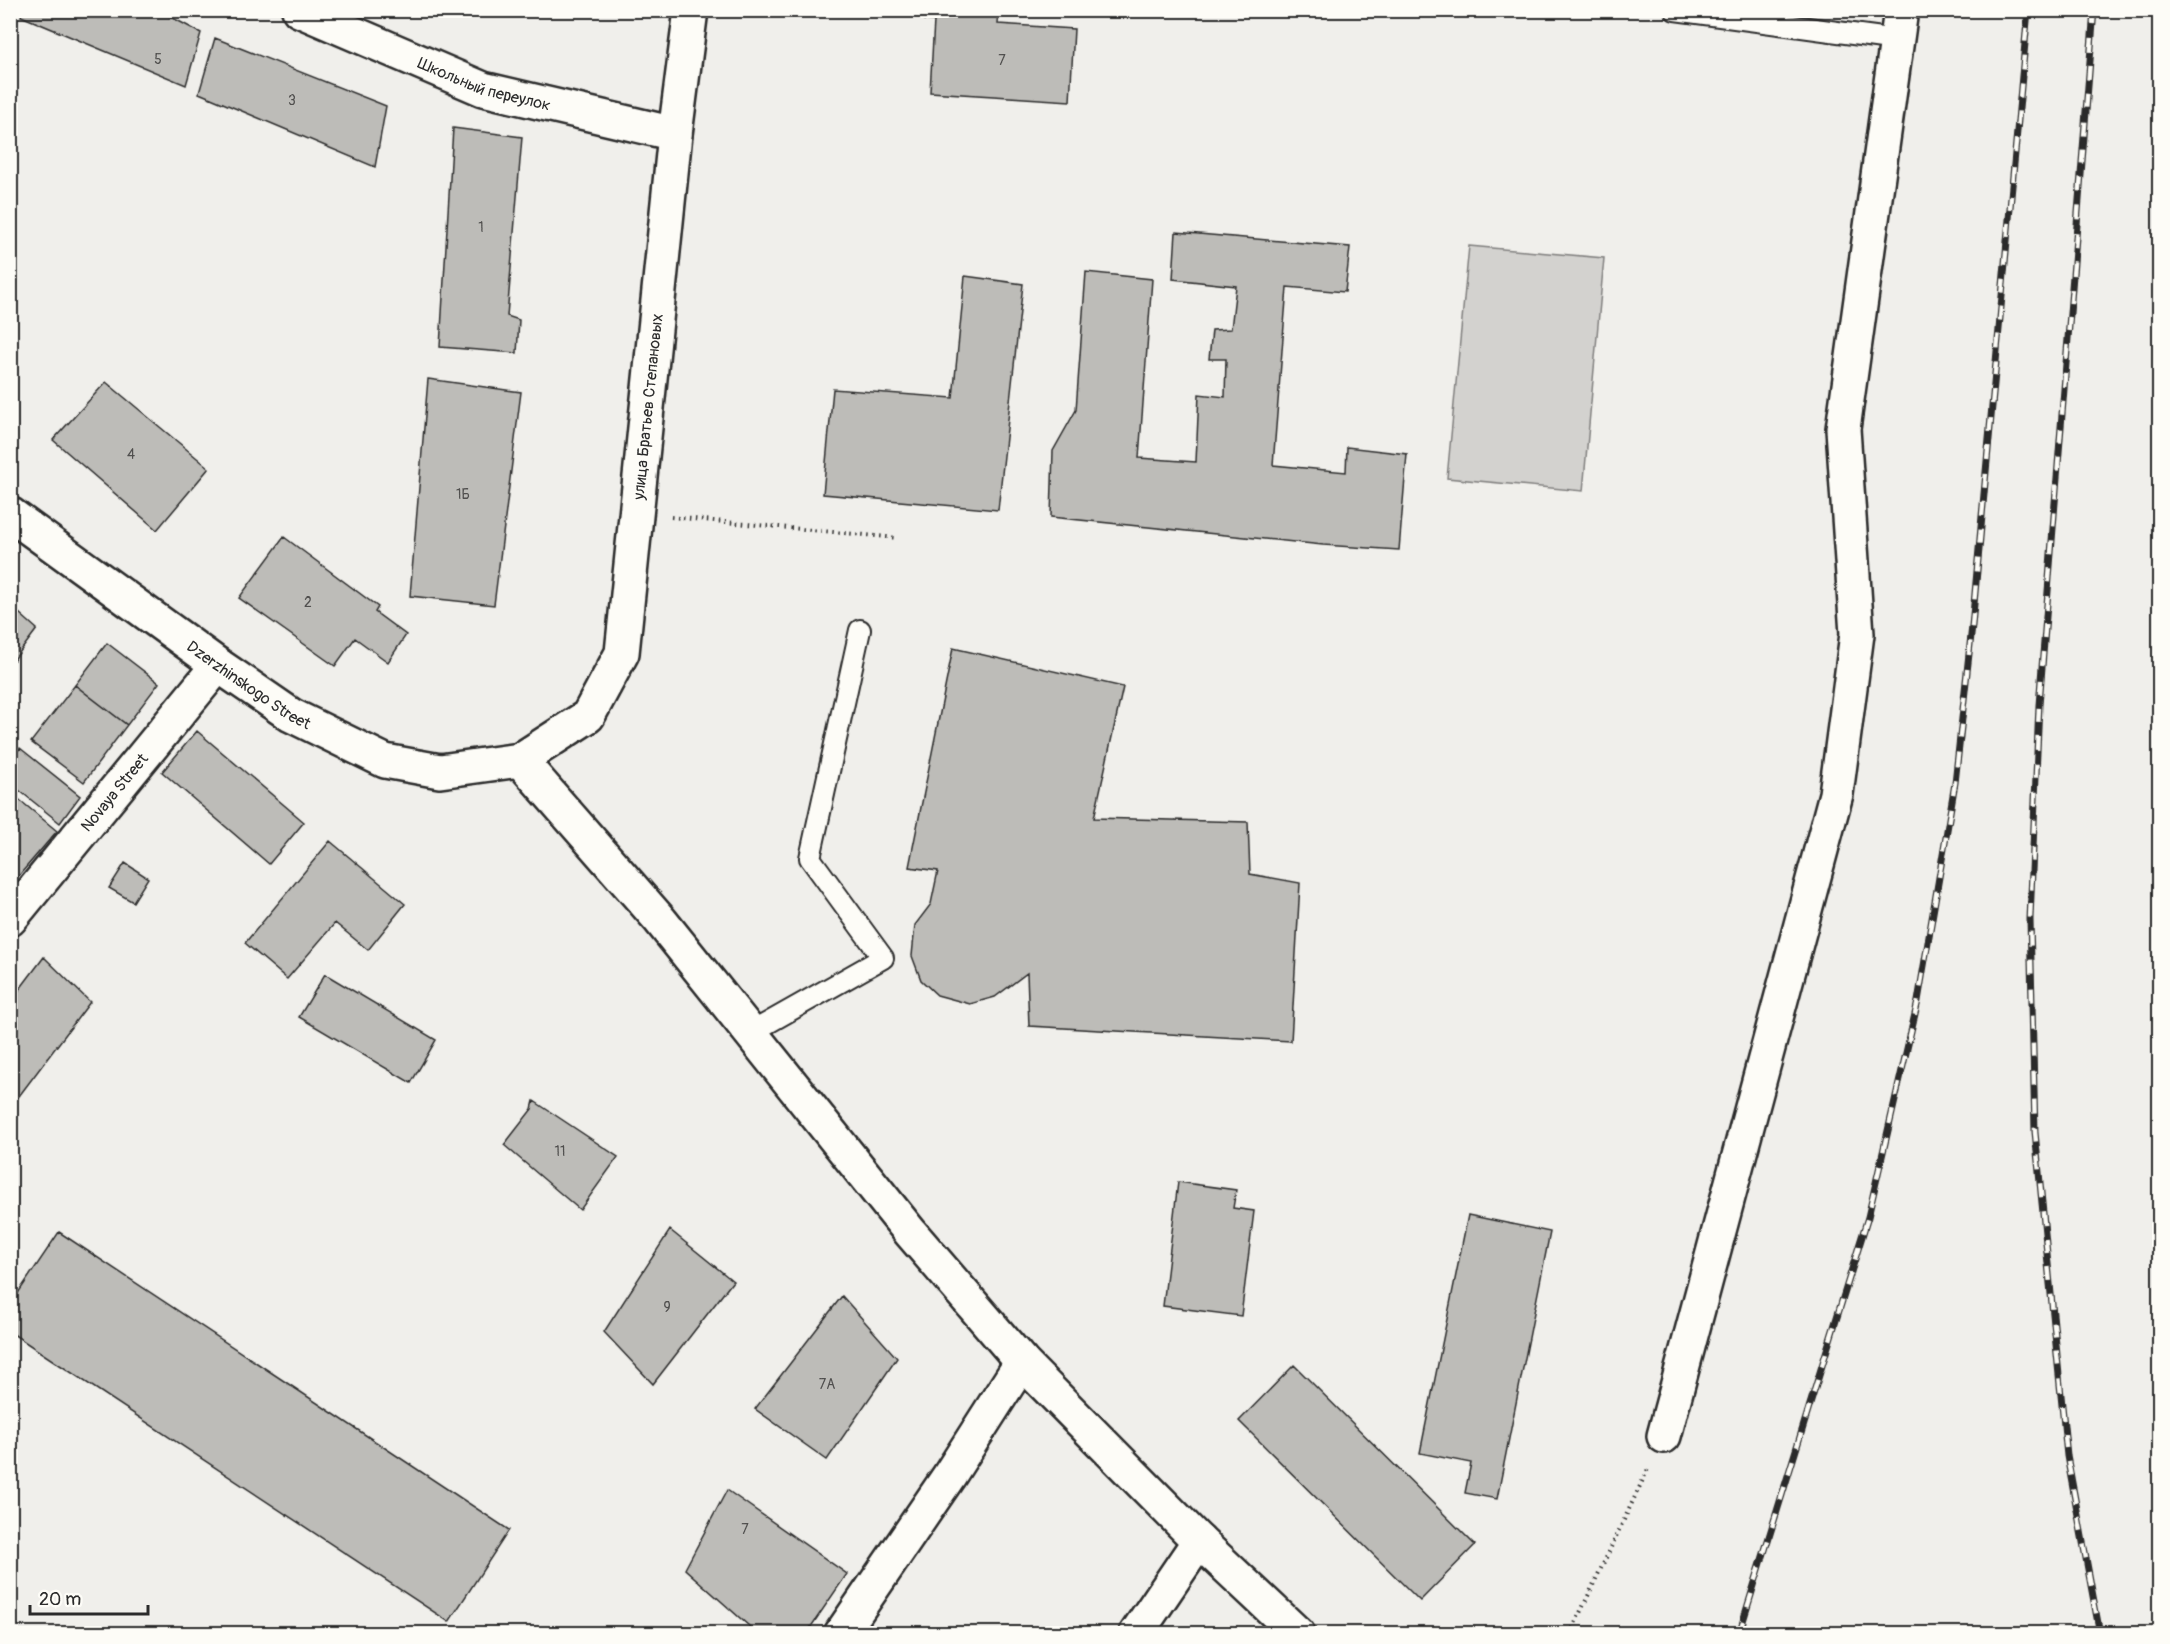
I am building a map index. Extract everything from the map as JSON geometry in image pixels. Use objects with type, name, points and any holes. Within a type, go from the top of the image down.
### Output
[{"type":"street","name":"Школьный переулок","points":[[299,10],[483,89],[675,134]]},
{"type":"street","name":"улица Братьев Степановых","points":[[520,760],[588,716],[622,653],[675,134],[691,10]]},
{"type":"street","points":[[1664,1436],[1836,794],[1857,634],[1843,429],[1899,25]]},
{"type":"street","name":"Dzerzhinskogo Street","points":[[10,514],[291,716],[385,761],[440,771],[520,760]]},
{"type":"street","name":"Novaya Street","points":[[10,919],[218,665]]},
{"type":"street","points":[[520,760],[660,920],[910,1232],[1022,1362],[1199,1541],[1298,1634]]},
{"type":"street","points":[[841,1634],[949,1476],[1022,1362]]},
{"type":"street","points":[[1136,1634],[1199,1541]]},
{"type":"lane","points":[[1675,10],[1899,25]]},
{"type":"lane","points":[[750,1032],[883,958],[810,858],[860,630]]},
{"type":"path","points":[[638,514],[898,538]]},
{"type":"path","points":[[1570,1634],[1664,1436]]},
{"type":"shaded area","points":[[1469,246],[1604,258],[1583,491],[1447,478]]},
{"type":"building","points":[[24,10],[158,10],[201,33],[186,85],[21,16]]},
{"type":"building","points":[[924,10],[999,10],[998,24],[1074,29],[1070,101],[930,92],[934,21],[924,20]]},
{"type":"building","points":[[215,38],[386,106],[375,167],[199,93]]},
{"type":"building","points":[[453,128],[522,137],[507,316],[519,320],[517,353],[440,347]]},
{"type":"building","points":[[1176,232],[1350,247],[1345,292],[1287,287],[1273,465],[1346,472],[1347,447],[1407,454],[1399,550],[1323,545],[1051,517],[1053,451],[1076,410],[1086,272],[1152,279],[1139,458],[1196,462],[1199,394],[1225,397],[1226,359],[1209,359],[1212,330],[1231,329],[1236,286],[1173,279]]},
{"type":"building","points":[[965,276],[1023,284],[998,510],[823,494],[833,389],[953,398]]},
{"type":"building","points":[[10,312],[17,317],[10,327]]},
{"type":"building","points":[[428,379],[521,392],[494,605],[410,596]]},
{"type":"building","points":[[106,382],[209,468],[157,530],[53,440]]},
{"type":"building","points":[[284,537],[378,607],[375,612],[406,635],[388,662],[355,638],[335,666],[239,598]]},
{"type":"building","points":[[10,605],[37,629],[10,665]]},
{"type":"building","points":[[107,643],[159,683],[127,725],[75,685]]},
{"type":"building","points":[[953,648],[1123,687],[1094,818],[1248,822],[1250,874],[1300,883],[1291,1041],[1029,1026],[1027,973],[995,997],[970,1004],[937,995],[921,980],[912,956],[915,925],[931,904],[938,871],[909,867]]},
{"type":"building","points":[[75,685],[127,725],[84,782],[31,742]]},
{"type":"building","points":[[197,731],[304,822],[269,864],[162,772]]},
{"type":"building","points":[[20,748],[80,796],[60,823],[10,783],[10,760]]},
{"type":"building","points":[[10,792],[57,831],[10,886]]},
{"type":"building","points":[[330,841],[405,904],[368,950],[335,923],[287,979],[245,943]]},
{"type":"building","points":[[125,863],[148,878],[133,902],[109,888]]},
{"type":"building","points":[[44,957],[90,1002],[10,1108],[10,1002]]},
{"type":"building","points":[[325,974],[436,1040],[411,1083],[299,1017]]},
{"type":"building","points":[[534,1101],[618,1157],[580,1210],[504,1145],[532,1109]]},
{"type":"building","points":[[1178,1182],[1236,1190],[1233,1208],[1254,1211],[1241,1316],[1163,1306]]},
{"type":"building","points":[[1468,1215],[1550,1232],[1497,1499],[1465,1493],[1471,1463],[1420,1453]]},
{"type":"building","points":[[670,1230],[733,1281],[653,1384],[604,1332]]},
{"type":"building","points":[[59,1232],[509,1530],[449,1622],[10,1332],[10,1305]]},
{"type":"building","points":[[842,1296],[897,1358],[827,1460],[755,1409]]},
{"type":"building","points":[[1294,1365],[1475,1545],[1420,1601],[1239,1421]]},
{"type":"building","points":[[727,1490],[847,1574],[806,1634],[758,1634],[685,1569]]},
{"type":"railway","points":[[1739,1634],[1868,1217],[1918,1001],[1955,783],[1972,626],[2028,10]]},
{"type":"railway","points":[[2094,10],[2039,705],[2030,919],[2035,1132],[2067,1456],[2100,1634]]}]
